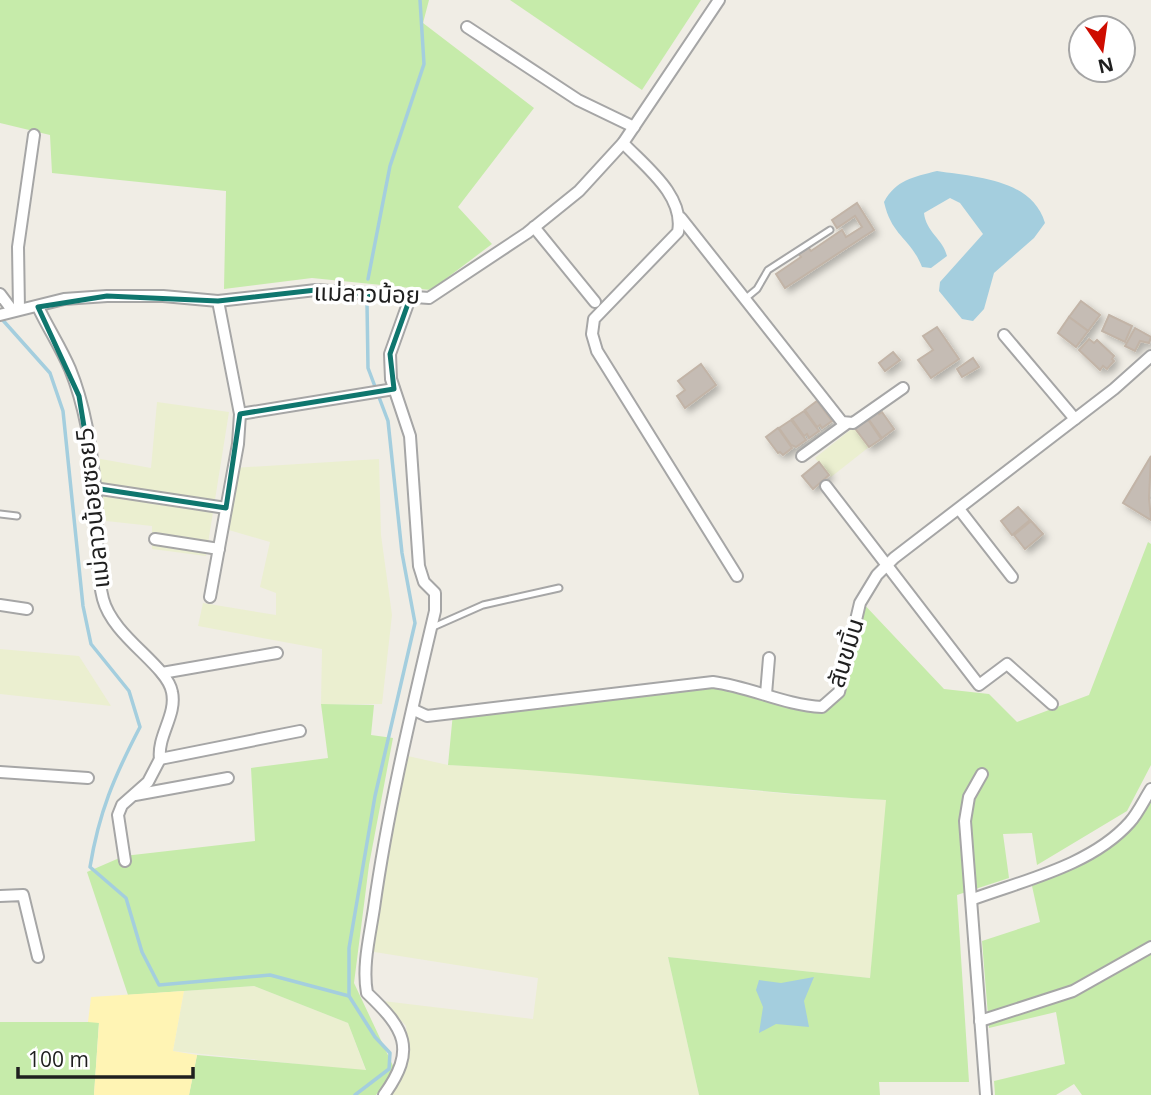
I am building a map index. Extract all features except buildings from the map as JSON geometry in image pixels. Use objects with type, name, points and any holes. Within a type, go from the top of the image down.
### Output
[{"type":"street","name":"แม่ลาวน้อย","points":[[0,315],[64,299],[107,296],[163,296],[218,301],[316,290],[429,298],[468,275],[579,191],[623,143],[719,0]]},
{"type":"street","points":[[467,27],[578,100],[634,127]]},
{"type":"street","points":[[15,310],[18,247],[34,135]]},
{"type":"street","points":[[623,143],[661,183],[681,218],[846,424]]},
{"type":"street","points":[[681,218],[678,232],[594,319],[592,334],[597,351],[737,576]]},
{"type":"street","points":[[534,227],[594,302]]},
{"type":"street","points":[[0,294],[15,310]]},
{"type":"street","points":[[384,1095],[402,1068],[404,1043],[388,1012],[367,993],[367,957],[379,874],[431,628],[435,593],[424,582],[419,566],[410,436],[394,388],[390,354],[410,298]]},
{"type":"street","points":[[210,597],[238,444],[240,414],[218,301]]},
{"type":"street","name":"แม่ลาวน้อยซอย5","points":[[38,307],[70,369],[79,396],[94,488],[99,579],[104,603],[118,629],[162,673],[172,691],[172,708],[159,744],[160,759]]},
{"type":"street","points":[[1004,335],[1075,419]]},
{"type":"street","name":"สันขมิ้น","points":[[414,710],[427,716],[713,682],[742,686],[802,706],[822,708],[839,692],[860,603],[877,575],[1151,356]]},
{"type":"street","points":[[240,414],[394,388]]},
{"type":"street","points":[[802,456],[846,424],[853,424],[904,388]]},
{"type":"street","points":[[826,486],[979,685],[1007,664],[1052,704]]},
{"type":"street","points":[[94,488],[226,508]]},
{"type":"street","points":[[959,509],[1012,576]]},
{"type":"street","points":[[155,539],[219,549]]},
{"type":"street","points":[[0,606],[27,609]]},
{"type":"street","points":[[162,673],[277,653]]},
{"type":"street","points":[[766,694],[769,658]]},
{"type":"street","points":[[125,861],[118,815],[132,795],[148,782],[160,759],[300,731]]},
{"type":"street","points":[[0,772],[88,778]]},
{"type":"street","points":[[982,774],[969,797],[965,821],[986,1095]]},
{"type":"street","points":[[132,795],[228,778]]},
{"type":"street","points":[[973,899],[1049,872],[1094,850],[1130,822],[1151,789]]},
{"type":"street","points":[[0,896],[23,895],[38,957]]},
{"type":"street","points":[[980,1021],[1073,991],[1151,947]]},
{"type":"lane","points":[[746,298],[757,289],[768,270],[830,230]]},
{"type":"lane","points":[[0,514],[17,516]]},
{"type":"lane","points":[[431,628],[483,605],[559,588]]},
{"type":"highlighted area","points":[[316,290],[410,298],[390,354],[394,389],[240,414],[226,508],[94,488],[79,396],[38,307],[107,296],[218,301]]},
{"type":"green space","points":[[0,0],[429,0],[423,23],[534,108],[458,207],[492,244],[431,290],[312,278],[224,289],[226,191],[52,173],[50,135],[0,123]]},
{"type":"green space","points":[[510,0],[701,0],[642,90]]},
{"type":"green space","points":[[157,402],[229,412],[206,556],[152,549],[152,526],[97,520],[90,457],[151,468]]},
{"type":"green space","points":[[854,427],[869,447],[831,477],[815,458]]},
{"type":"green space","points":[[379,459],[381,535],[392,615],[382,704],[321,704],[322,649],[198,626],[203,603],[276,615],[276,593],[260,587],[270,542],[222,528],[233,468]]},
{"type":"green space","points":[[1148,542],[1151,544],[1151,765],[1127,811],[1037,865],[1032,833],[1003,834],[1009,878],[957,895],[969,1082],[879,1082],[880,1095],[699,1095],[668,957],[870,978],[886,800],[448,765],[453,713],[713,682],[822,707],[839,692],[859,599],[944,689],[989,694],[1017,722],[1089,695]]},
{"type":"green space","points":[[0,649],[79,656],[111,706],[0,694]]},
{"type":"green space","points":[[321,704],[374,705],[371,735],[393,738],[369,865],[354,983],[395,1070],[376,1095],[189,1095],[197,1055],[366,1070],[348,1023],[254,986],[128,995],[87,872],[124,856],[255,841],[251,768],[328,758]]},
{"type":"green space","points":[[403,755],[448,765],[536,769],[798,795],[887,800],[870,978],[668,957],[699,1095],[390,1095],[409,1060],[406,1026],[383,1001],[533,1019],[538,978],[368,951]]},
{"type":"green space","points":[[1151,799],[1151,1095],[1082,1095],[1074,1084],[1056,1095],[995,1095],[994,1081],[1065,1064],[1056,1012],[989,1028],[982,941],[1040,922],[1032,886],[1097,855],[1147,807]]},
{"type":"green space","points":[[254,986],[348,1023],[366,1071],[173,1051],[184,991]]},
{"type":"green space","points":[[0,1022],[99,1022],[94,1095],[0,1095]]},
{"type":"sand","points":[[184,991],[173,1051],[197,1055],[189,1095],[94,1095],[99,1023],[88,1022],[91,997]]},
{"type":"water","points":[[937,171],[985,178],[1015,189],[1028,197],[1038,208],[1045,223],[1034,238],[994,273],[984,309],[973,321],[962,319],[939,291],[940,282],[983,234],[960,203],[950,198],[924,213],[925,220],[947,256],[931,268],[922,267],[912,249],[896,230],[884,202],[900,184]]},
{"type":"water","points":[[814,977],[804,1001],[809,1027],[776,1024],[759,1033],[763,1007],[756,990],[759,980],[781,983]]},
{"type":"waterway","points":[[368,279],[390,166],[424,64],[420,0]]},
{"type":"waterway","points":[[355,1095],[389,1069],[390,1053],[375,1037],[349,996],[349,948],[375,796],[415,623],[402,553],[388,421],[368,368],[367,303]]},
{"type":"waterway","points":[[0,317],[50,373],[63,411],[83,606],[91,644],[129,691],[140,727],[109,795],[90,867],[126,898],[142,952],[159,985],[270,975],[349,996]]}]
